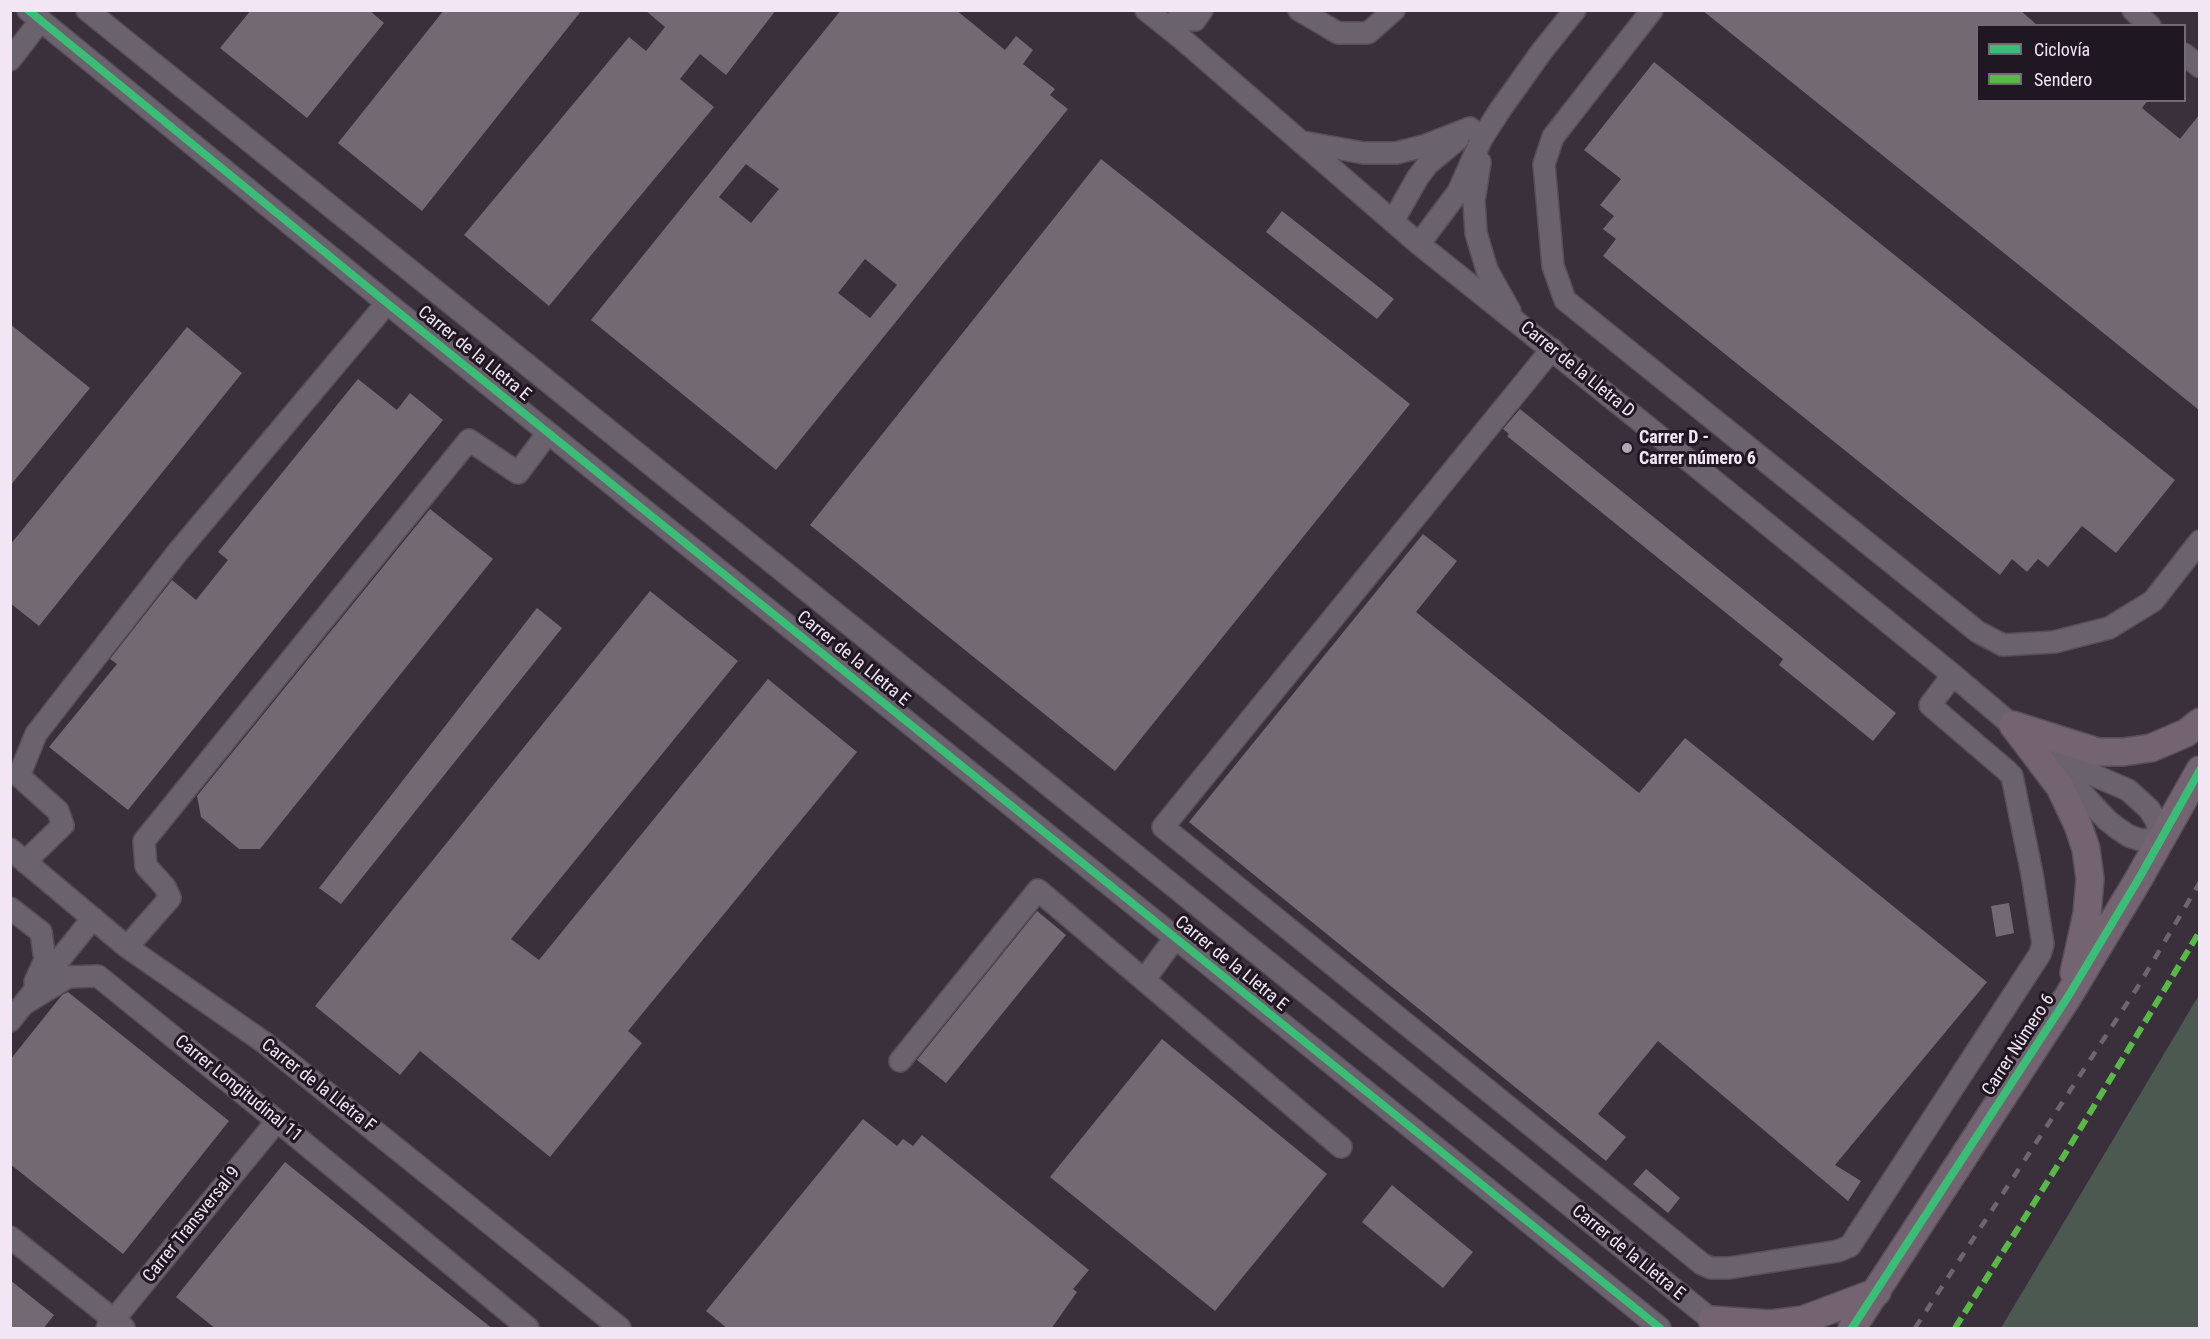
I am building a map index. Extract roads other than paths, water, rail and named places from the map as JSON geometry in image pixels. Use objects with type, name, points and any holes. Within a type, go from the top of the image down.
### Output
[{"type":"main road","points":[[2013,725],[2098,752],[2123,752],[2151,748],[2186,733],[2199,722]]},
{"type":"main road","points":[[2013,725],[2060,787],[2078,825],[2086,849],[2090,879],[2087,914],[2069,996]]},
{"type":"main road","name":"Carrer Número 6","points":[[1852,1329],[2069,996],[2199,770]]},
{"type":"main road","points":[[1717,1324],[1770,1324],[1803,1320],[1877,1292]]},
{"type":"street","name":"Carrer de la Lletra E","points":[[87,10],[1717,1324]]},
{"type":"street","name":"Carrer de la Lletra D","points":[[1146,10],[1174,19],[1302,142],[1419,244],[1552,349],[2013,725]]},
{"type":"street","points":[[1174,19],[1195,20],[1202,10]]},
{"type":"street","points":[[1299,10],[1338,33],[1368,33],[1394,10]]},
{"type":"street","points":[[1393,220],[1414,183],[1428,164],[1476,133],[1500,110],[1542,51],[1575,10]]},
{"type":"street","points":[[1652,10],[1553,137],[1544,164],[1553,266],[1565,300],[1978,632],[2003,645],[2054,642],[2109,628],[2153,600],[2199,541]]},
{"type":"street","points":[[2133,10],[2148,24]]},
{"type":"street","name":"Carrer de la Lletra E","points":[[34,15],[387,303],[1660,1329]]},
{"type":"street","points":[[10,60],[34,15]]},
{"type":"street","points":[[2186,56],[2199,67]]},
{"type":"street","points":[[1302,142],[1364,153],[1396,153],[1476,133]]},
{"type":"street","points":[[1419,244],[1458,192],[1476,133]]},
{"type":"street","points":[[1476,133],[1474,201],[1476,233],[1487,270],[1515,320]]},
{"type":"street","points":[[18,856],[63,825],[58,811],[19,776],[36,734],[177,553],[387,303]]},
{"type":"street","points":[[1552,349],[1163,827],[1702,1264],[1711,1268],[1729,1268],[1838,1251],[1850,1246],[2040,954],[2043,944],[2032,874],[2012,776],[1929,705],[1953,675]]},
{"type":"street","points":[[127,947],[170,898],[165,887],[146,866],[144,841],[469,440],[518,472],[548,433]]},
{"type":"street","points":[[2013,725],[2077,768],[2128,790],[2149,809],[2156,820],[2161,838],[2141,840],[2128,836],[2117,828],[2013,725]]},
{"type":"street","name":"Carrer de la Lletra F","points":[[18,856],[127,947],[265,1043],[620,1329]]},
{"type":"street","points":[[900,1061],[1038,890],[1341,1147]]},
{"type":"street","points":[[10,908],[41,932],[45,960],[24,1004]]},
{"type":"street","points":[[10,1022],[93,918]]},
{"type":"street","points":[[1144,980],[1175,938]]},
{"type":"street","name":"Carrer Longitudinal 11","points":[[24,1004],[68,977],[98,976],[528,1329]]},
{"type":"street","name":"Carrer Transversal 9","points":[[115,1326],[277,1121]]},
{"type":"street","points":[[10,1238],[115,1326]]},
{"type":"railway","points":[[1915,1328],[2139,985],[2200,882]]},
{"type":"place","name":"Carrer D - Carrer número 6","points":[[1627,448]]}]
